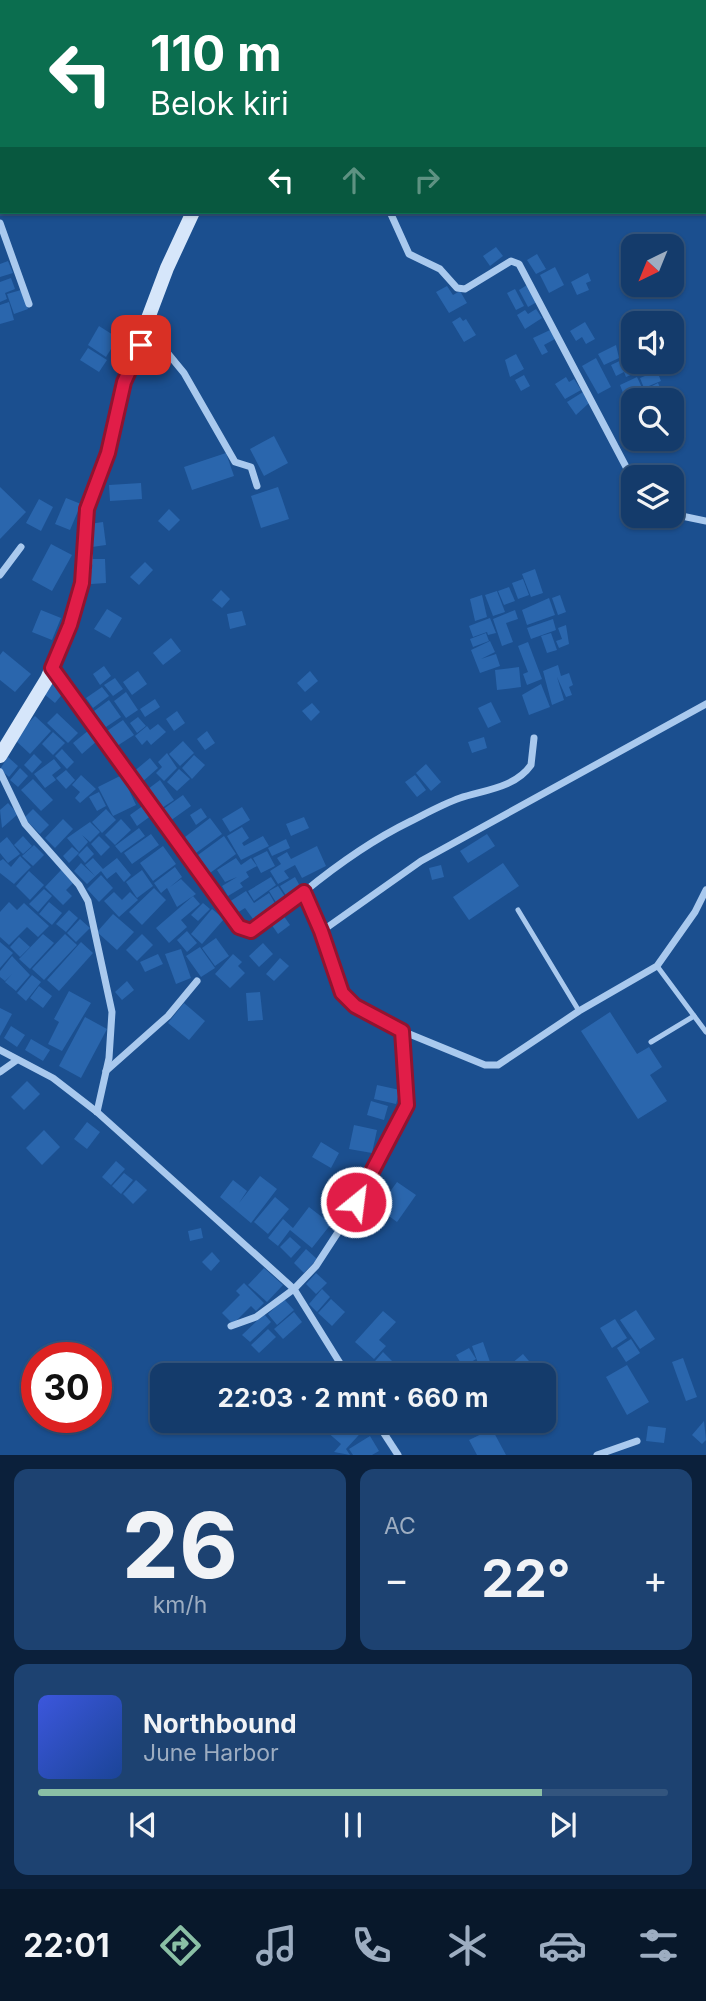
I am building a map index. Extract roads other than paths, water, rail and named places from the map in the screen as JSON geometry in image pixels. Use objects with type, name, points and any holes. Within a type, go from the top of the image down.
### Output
[{"type":"street","points":[[2,746],[52,668],[70,625],[82,583],[87,509],[108,453],[124,382],[147,328],[167,268],[192,214]]},
{"type":"street","points":[[391,214],[409,254],[440,269],[457,288],[465,289],[511,261],[519,264],[625,465]]},
{"type":"street","points":[[1,228],[29,304]]},
{"type":"street","points":[[147,328],[184,373],[235,461],[251,467],[257,486]]},
{"type":"street","points":[[684,516],[706,521]]},
{"type":"street","points":[[0,575],[21,547]]},
{"type":"street","points":[[52,668],[239,927],[251,931],[362,848],[408,822],[460,798],[504,785],[519,776],[531,765],[534,738]]},
{"type":"street","points":[[321,931],[421,861],[706,704]]},
{"type":"street","points":[[0,772],[25,824],[79,885],[88,901],[112,1013],[106,1072],[97,1112]]},
{"type":"street","points":[[304,892],[321,931],[342,993],[355,1006],[402,1031],[485,1065],[498,1065],[579,1011],[657,966],[695,912],[706,890]]},
{"type":"street","points":[[106,1072],[168,1016],[197,981]]},
{"type":"street","points":[[231,1326],[256,1317],[295,1289],[316,1266],[344,1223],[403,1118],[408,1088],[402,1031]]},
{"type":"street","points":[[0,1051],[52,1079],[97,1112],[295,1289],[340,1363]]},
{"type":"street","points":[[0,1072],[17,1060]]},
{"type":"street","points":[[384,1433],[398,1455]]},
{"type":"street","points":[[597,1455],[637,1441]]},
{"type":"lane","points":[[518,910],[579,1011]]},
{"type":"lane","points":[[657,966],[706,1032]]},
{"type":"lane","points":[[651,1042],[694,1016]]}]
